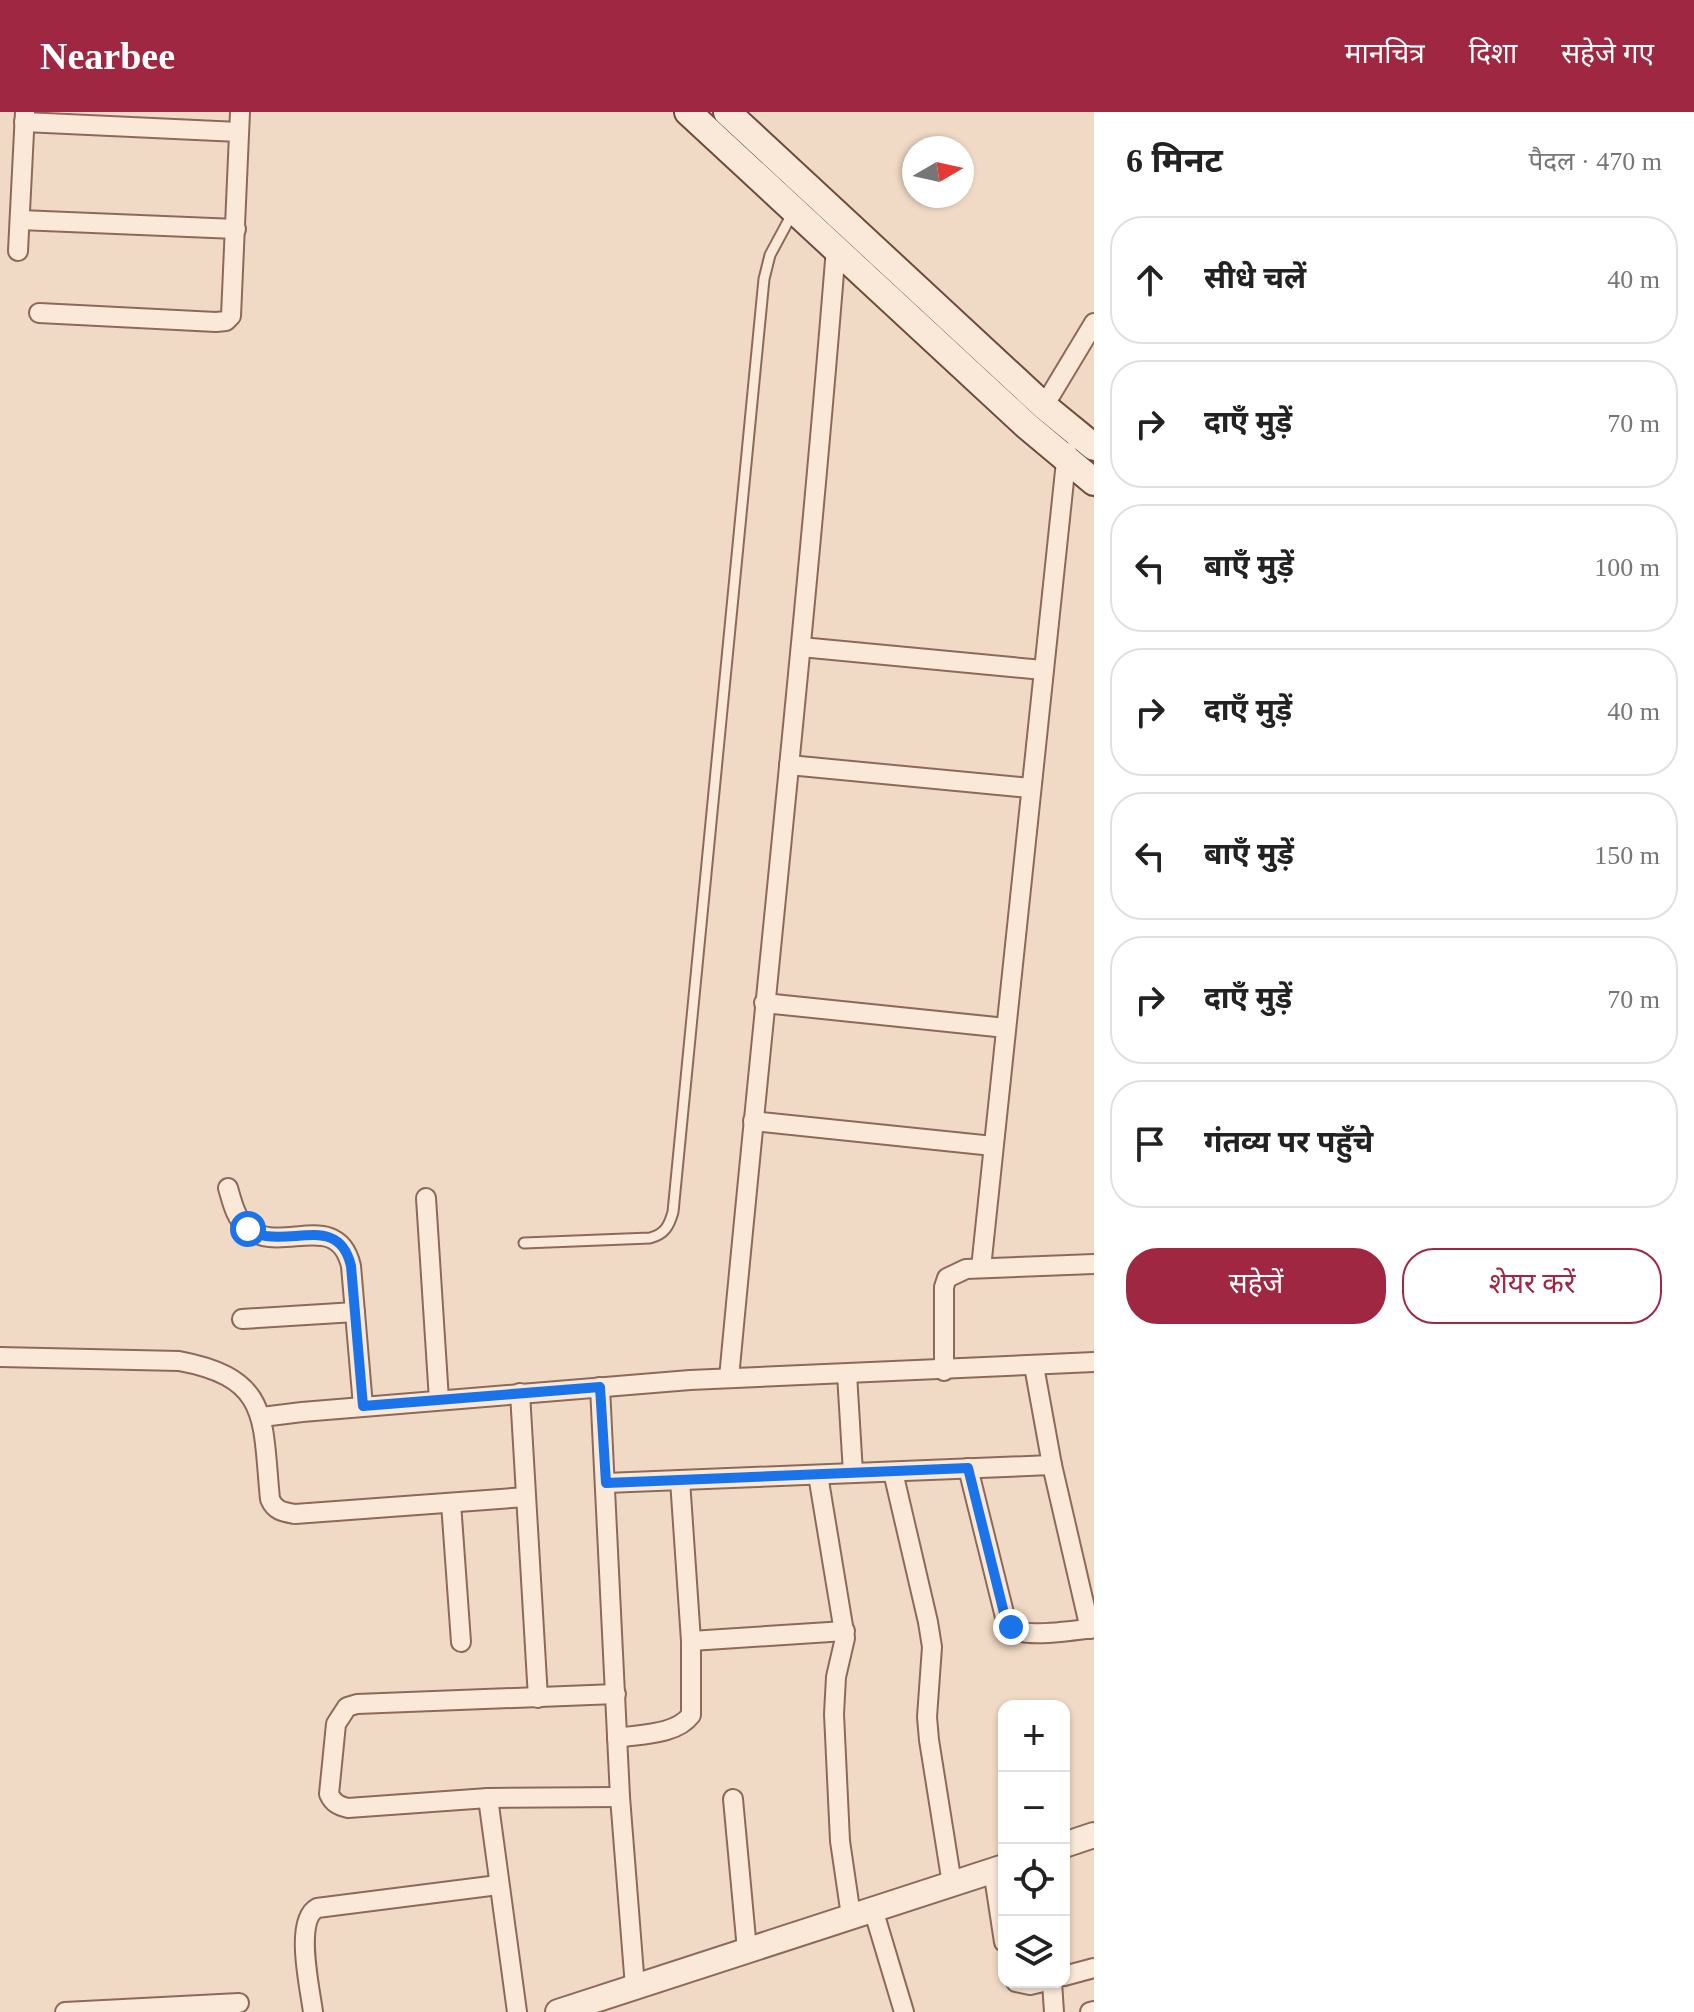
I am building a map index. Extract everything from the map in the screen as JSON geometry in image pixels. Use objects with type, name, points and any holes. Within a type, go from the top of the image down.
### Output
[{"type":"main road","points":[[688,112],[1027,426],[1094,482]]},
{"type":"main road","points":[[727,112],[1044,406],[1094,447]]},
{"type":"street","points":[[39,313],[226,321],[231,316],[240,112]]},
{"type":"street","points":[[18,251],[24,117],[239,132]]},
{"type":"street","points":[[20,220],[236,229]]},
{"type":"street","points":[[729,1378],[816,493],[836,248]]},
{"type":"street","points":[[1044,406],[1094,323]]},
{"type":"street","points":[[981,1268],[1030,788],[1072,428]]},
{"type":"street","points":[[801,647],[1043,670]]},
{"type":"street","points":[[789,765],[1030,788]]},
{"type":"street","points":[[764,1003],[1006,1028]]},
{"type":"street","points":[[753,1121],[993,1146]]},
{"type":"street","points":[[228,1188],[237,1215],[248,1229],[264,1236],[331,1236],[343,1244],[351,1266],[363,1406]]},
{"type":"street","points":[[426,1198],[439,1400]]},
{"type":"street","points":[[944,1371],[944,1287],[947,1278],[956,1271],[1094,1264]]},
{"type":"street","points":[[242,1319],[355,1312]]},
{"type":"street","points":[[0,1357],[179,1361],[229,1375],[245,1387],[262,1417],[270,1499],[273,1507],[282,1512],[295,1514],[526,1497]]},
{"type":"street","points":[[262,1417],[363,1406],[729,1378],[944,1371],[1094,1362]]},
{"type":"street","points":[[968,1468],[1005,1617],[1011,1627],[1020,1632],[1033,1633],[1092,1629],[1052,1465],[1034,1366]]},
{"type":"street","points":[[847,1374],[853,1473]]},
{"type":"street","points":[[600,1387],[620,1797],[635,1987]]},
{"type":"street","points":[[520,1393],[538,1698]]},
{"type":"street","points":[[606,1483],[1052,1465]]},
{"type":"street","points":[[893,1472],[930,1634],[929,1740],[952,1884]]},
{"type":"street","points":[[818,1475],[845,1631],[843,1657],[834,1695],[840,1841],[862,1913],[904,2012]]},
{"type":"street","points":[[617,1738],[676,1728],[691,1715],[691,1641],[680,1480]]},
{"type":"street","points":[[451,1503],[461,1642]]},
{"type":"street","points":[[691,1641],[845,1631]]},
{"type":"street","points":[[616,1694],[357,1704],[341,1714],[336,1724],[329,1794],[340,1807],[488,1798],[620,1797]]},
{"type":"street","points":[[488,1798],[517,2012]]},
{"type":"street","points":[[733,1799],[747,1950]]},
{"type":"street","points":[[1067,1844],[1094,1835]]},
{"type":"street","points":[[558,2012],[998,1868]]},
{"type":"street","points":[[313,2012],[304,1935],[306,1918],[311,1911],[498,1885]]},
{"type":"street","points":[[1070,1974],[1094,1968]]},
{"type":"street","points":[[1052,1988],[1054,2012]]},
{"type":"street","points":[[65,2012],[239,2003]]},
{"type":"lane","points":[[524,1243],[650,1238],[659,1236],[668,1227],[673,1212],[764,279],[770,255],[794,210]]},
{"type":"route","points":[[248,1229],[264,1236],[331,1236],[343,1244],[351,1266],[363,1406],[600,1387],[606,1483],[968,1468],[1005,1617],[1011,1627]]}]
